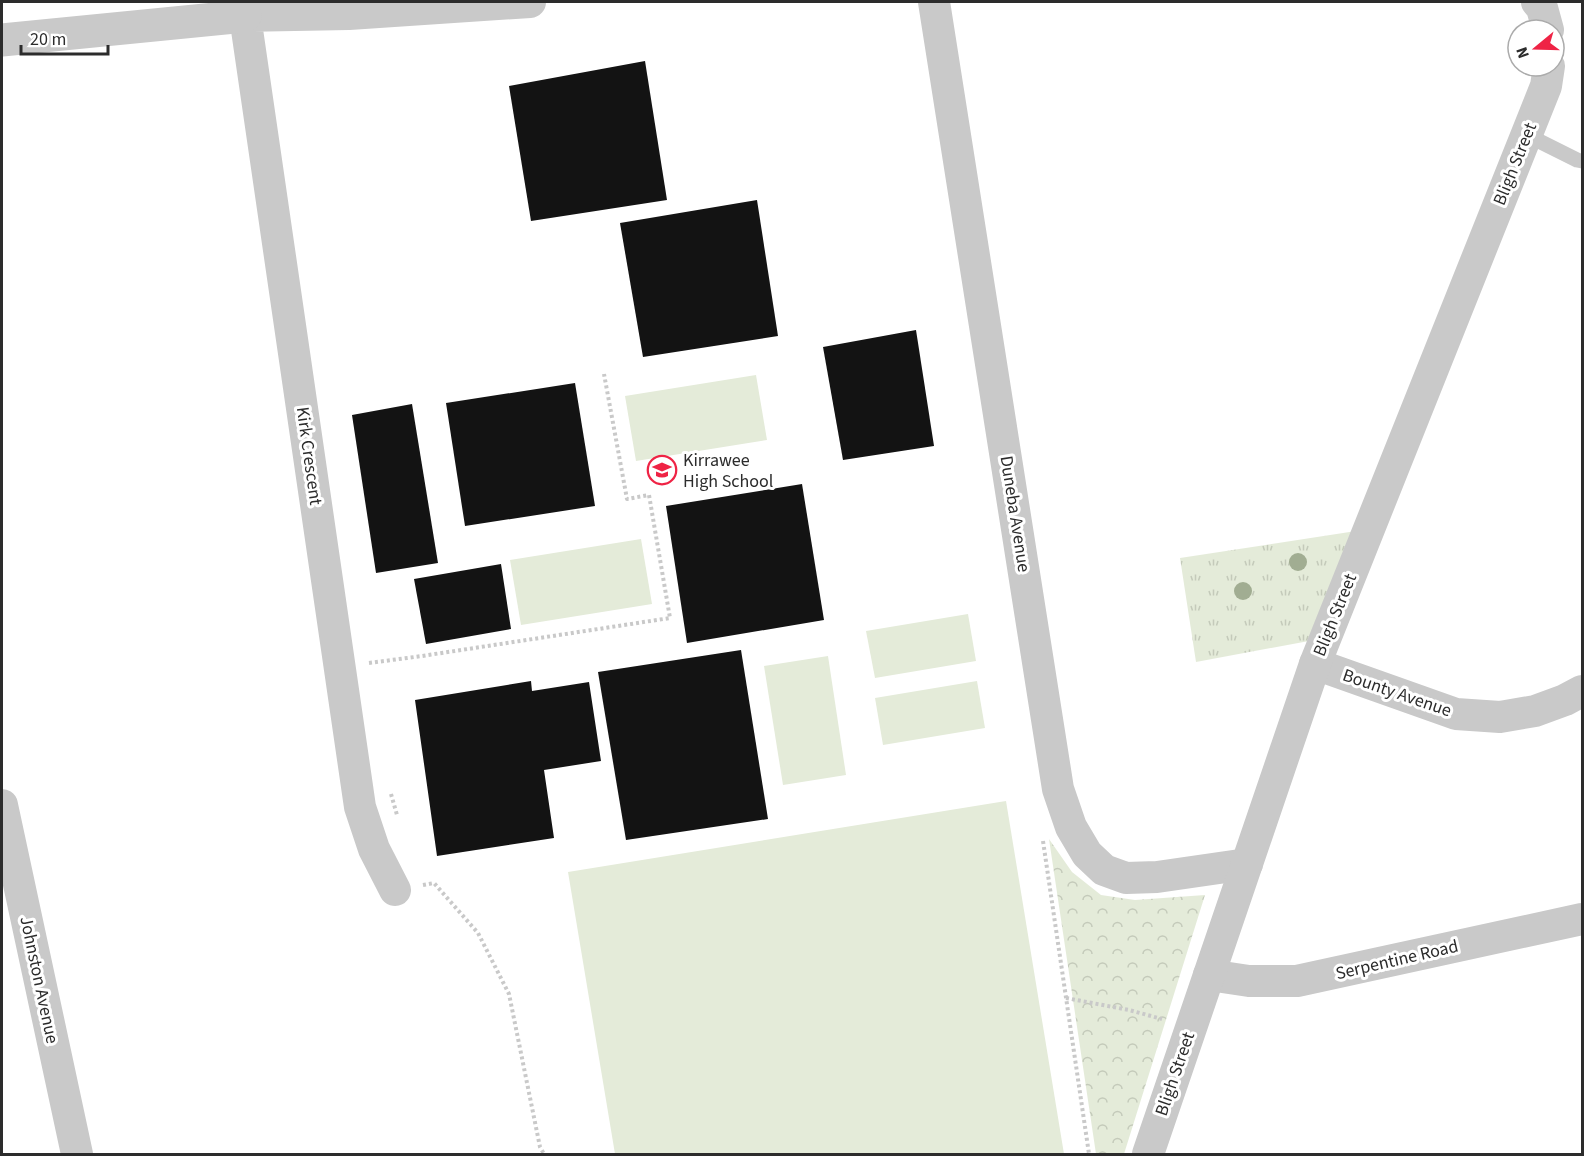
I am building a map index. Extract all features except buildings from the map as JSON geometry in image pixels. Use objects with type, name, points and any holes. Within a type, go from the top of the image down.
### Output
[{"type":"street","points":[[2,40],[244,9],[359,13],[530,2]]},
{"type":"street","name":"Duneba Avenue","points":[[934,2],[1058,789],[1071,827],[1087,854],[1104,870],[1126,878],[1157,877],[1247,864]]},
{"type":"street","points":[[1537,2],[1542,8],[1545,18]]},
{"type":"street","name":"Kirk Crescent","points":[[244,9],[360,807],[374,849],[395,890]]},
{"type":"street","name":"Bligh Street","points":[[1148,1155],[1315,664],[1527,135],[1547,78]]},
{"type":"street","name":"Bounty Avenue","points":[[1315,664],[1456,714],[1500,717],[1535,711],[1582,691]]},
{"type":"street","name":"Johnston Avenue","points":[[2,805],[77,1155]]},
{"type":"street","name":"Serpentine Road","points":[[1209,975],[1249,981],[1297,981],[1582,919]]},
{"type":"lane","points":[[1527,135],[1582,161]]},
{"type":"path","points":[[365,663],[670,618],[649,495],[627,499],[604,374]]},
{"type":"path","points":[[1041,832],[1089,1155]]},
{"type":"path","points":[[395,890],[434,883],[478,933],[509,994],[540,1147],[544,1155]]},
{"type":"path","points":[[1066,998],[1129,1010],[1191,1028]]},
{"type":"green space","points":[[756,375],[767,440],[636,461],[625,396]]},
{"type":"green space","points":[[1369,529],[1325,638],[1196,662],[1180,558]]},
{"type":"green space","points":[[641,539],[652,604],[521,625],[510,560]]},
{"type":"green space","points":[[968,614],[976,661],[875,678],[866,631]]},
{"type":"green space","points":[[828,656],[846,775],[783,785],[764,666]]},
{"type":"green space","points":[[977,681],[985,728],[883,745],[875,698]]},
{"type":"green space","points":[[1006,801],[1064,1154],[615,1154],[568,872]]},
{"type":"green space","points":[[1049,839],[1072,872],[1101,895],[1135,900],[1205,895],[1124,1154],[1096,1154]]},
{"type":"place","name":"Kirrawee High School","points":[[662,470]]}]
